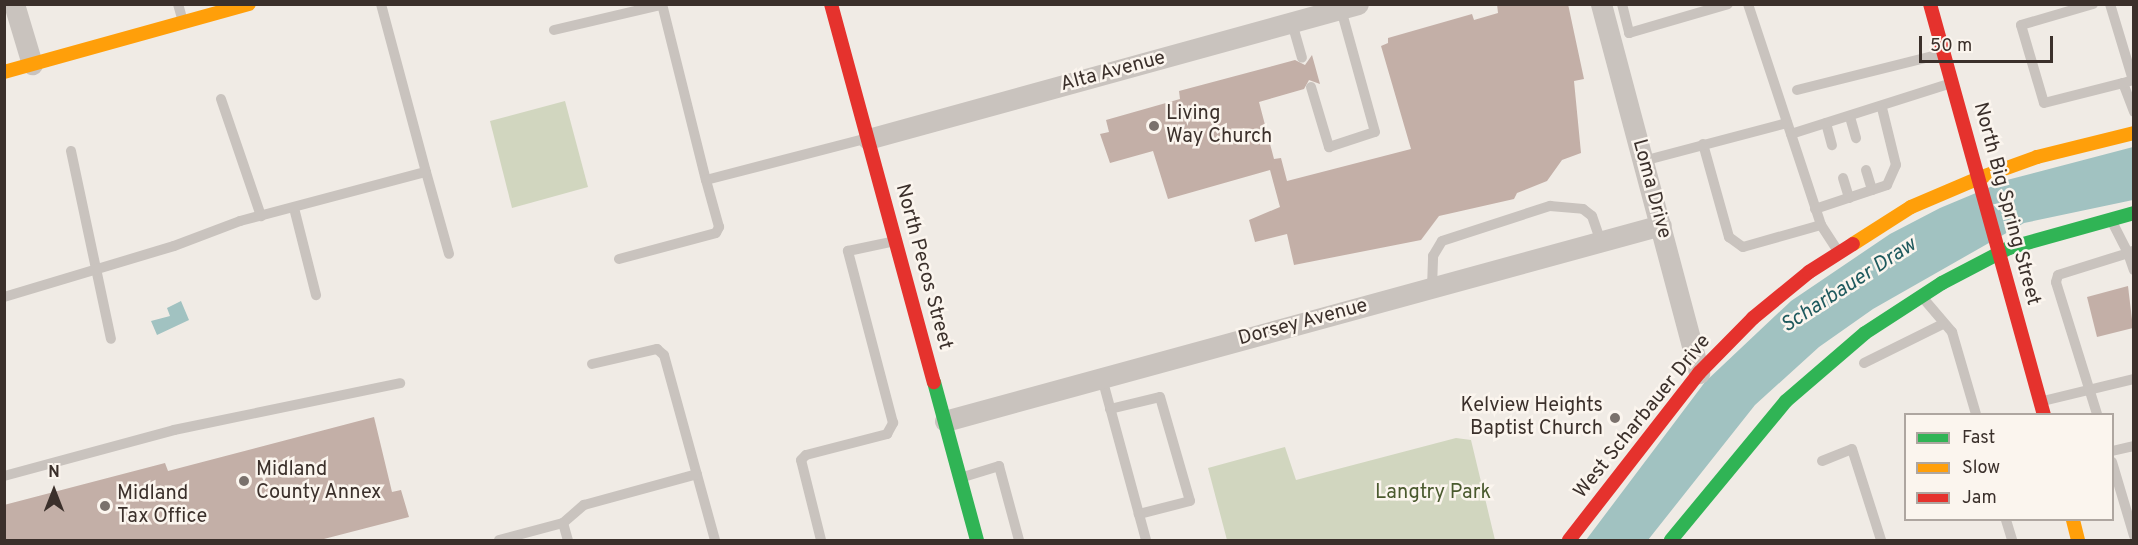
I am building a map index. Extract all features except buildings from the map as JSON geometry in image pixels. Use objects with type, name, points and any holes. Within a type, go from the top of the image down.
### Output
[{"type":"main road","points":[[4,72],[249,4]]},
{"type":"main road","name":"North Pecos Street","points":[[831,4],[977,540]]},
{"type":"main road","name":"North Big Spring Street","points":[[1934,5],[1952,83],[2042,408]]},
{"type":"main road","name":"West Scharbauer Drive","points":[[1569,540],[1699,373],[1771,302],[1838,251],[1911,207],[1978,178],[2037,157],[2133,133]]},
{"type":"main road","points":[[1671,540],[1786,401],[1865,333],[1921,296],[2000,254],[2133,213]]},
{"type":"main road","points":[[2073,521],[2078,540]]},
{"type":"street","points":[[14,4],[32,64]]},
{"type":"street","name":"Loma Drive","points":[[1601,4],[1699,373]]},
{"type":"street","name":"Alta Avenue","points":[[868,139],[1350,7]]},
{"type":"street","name":"Dorsey Avenue","points":[[945,421],[1661,225]]},
{"type":"lane","points":[[178,4],[183,23]]},
{"type":"lane","points":[[381,4],[449,254]]},
{"type":"lane","points":[[1622,4],[1629,33],[1728,4]]},
{"type":"lane","points":[[1748,4],[1815,209],[1821,225],[1838,251]]},
{"type":"lane","points":[[2093,4],[2021,25],[2044,103],[2133,80],[2110,4]]},
{"type":"lane","points":[[554,30],[662,5],[719,227],[716,233],[619,259]]},
{"type":"lane","points":[[1311,87],[1329,147],[1375,132],[1350,7]]},
{"type":"lane","points":[[1292,23],[1302,58]]},
{"type":"lane","points":[[1797,90],[1944,53]]},
{"type":"lane","points":[[1791,134],[1882,108],[1952,83]]},
{"type":"lane","points":[[2123,83],[2131,99],[2133,112]]},
{"type":"lane","points":[[221,99],[261,216]]},
{"type":"lane","points":[[1815,209],[1887,185],[1896,165],[1882,108]]},
{"type":"lane","points":[[1850,117],[1856,138]]},
{"type":"lane","points":[[1643,161],[1787,123]]},
{"type":"lane","points":[[1826,123],[1832,145]]},
{"type":"lane","points":[[706,180],[868,139]]},
{"type":"lane","points":[[1704,144],[1729,237],[1743,247],[1821,225]]},
{"type":"lane","points":[[71,151],[111,339]]},
{"type":"lane","points":[[1866,170],[1872,190]]},
{"type":"lane","points":[[4,297],[261,216],[426,172]]},
{"type":"lane","points":[[1842,178],[1849,198]]},
{"type":"lane","points":[[1432,288],[1433,256],[1436,245],[1442,241],[1550,206],[1583,209],[1592,216],[1600,242]]},
{"type":"lane","points":[[294,208],[316,295]]},
{"type":"lane","points":[[2111,219],[2131,252],[2133,270]]},
{"type":"lane","points":[[821,540],[801,460],[806,455],[887,434],[893,423],[848,251],[896,241]]},
{"type":"lane","points":[[2097,413],[2056,290],[2058,275],[2131,252]]},
{"type":"lane","points":[[1921,296],[1952,332],[1976,413]]},
{"type":"lane","points":[[1864,363],[1943,324]]},
{"type":"lane","points":[[592,364],[657,349],[664,355],[715,540]]},
{"type":"lane","points":[[1102,378],[1146,540]]},
{"type":"lane","points":[[2042,408],[2089,390],[2133,379]]},
{"type":"lane","points":[[4,476],[174,430],[400,383]]},
{"type":"lane","points":[[1110,409],[1160,396],[1190,501],[1139,514]]},
{"type":"lane","points":[[2114,451],[2133,446]]},
{"type":"lane","points":[[1822,461],[1852,449],[1881,540]]},
{"type":"lane","points":[[960,478],[999,466],[1019,540]]},
{"type":"lane","points":[[2114,469],[2133,536]]},
{"type":"lane","points":[[499,540],[563,523],[584,505],[697,474]]},
{"type":"lane","points":[[2007,521],[2012,540]]},
{"type":"lane","points":[[563,523],[568,540]]},
{"type":"green space","points":[[565,101],[588,187],[512,208],[490,121]]},
{"type":"green space","name":"Langtry Park","points":[[1456,438],[1471,440],[1495,540],[1227,540],[1208,468],[1285,447],[1296,480]]},
{"type":"water","name":"Scharbauer Draw","points":[[2133,147],[2133,200],[2024,223],[1873,309],[1819,347],[1755,405],[1648,540],[1586,540],[1705,382],[1791,301],[1890,234],[1940,208],[2007,180]]},
{"type":"water","points":[[181,301],[189,320],[157,335],[151,321],[170,316],[167,308]]},
{"type":"traffic: fast","points":[[1671,540],[1786,401],[1865,333],[1942,283],[2009,248],[2134,213]]},
{"type":"traffic: fast","points":[[934,382],[977,540]]},
{"type":"traffic: slow","points":[[4,72],[249,4]]},
{"type":"traffic: slow","points":[[1853,244],[1911,207],[1979,178],[2037,157],[2134,133]]},
{"type":"traffic: slow","points":[[2073,521],[2078,540]]},
{"type":"traffic: jam","points":[[831,4],[934,382]]},
{"type":"traffic: jam","points":[[1930,4],[2044,413]]},
{"type":"traffic: jam","points":[[1569,540],[1699,373],[1753,318],[1809,272],[1853,244]]},
{"type":"place","name":"Living Way Church","points":[[1154,126]]},
{"type":"place","name":"Kelview Heights Baptist Church","points":[[1615,418]]},
{"type":"place","name":"Midland County Annex","points":[[244,481]]},
{"type":"place","name":"Midland Tax Office","points":[[105,506]]}]
